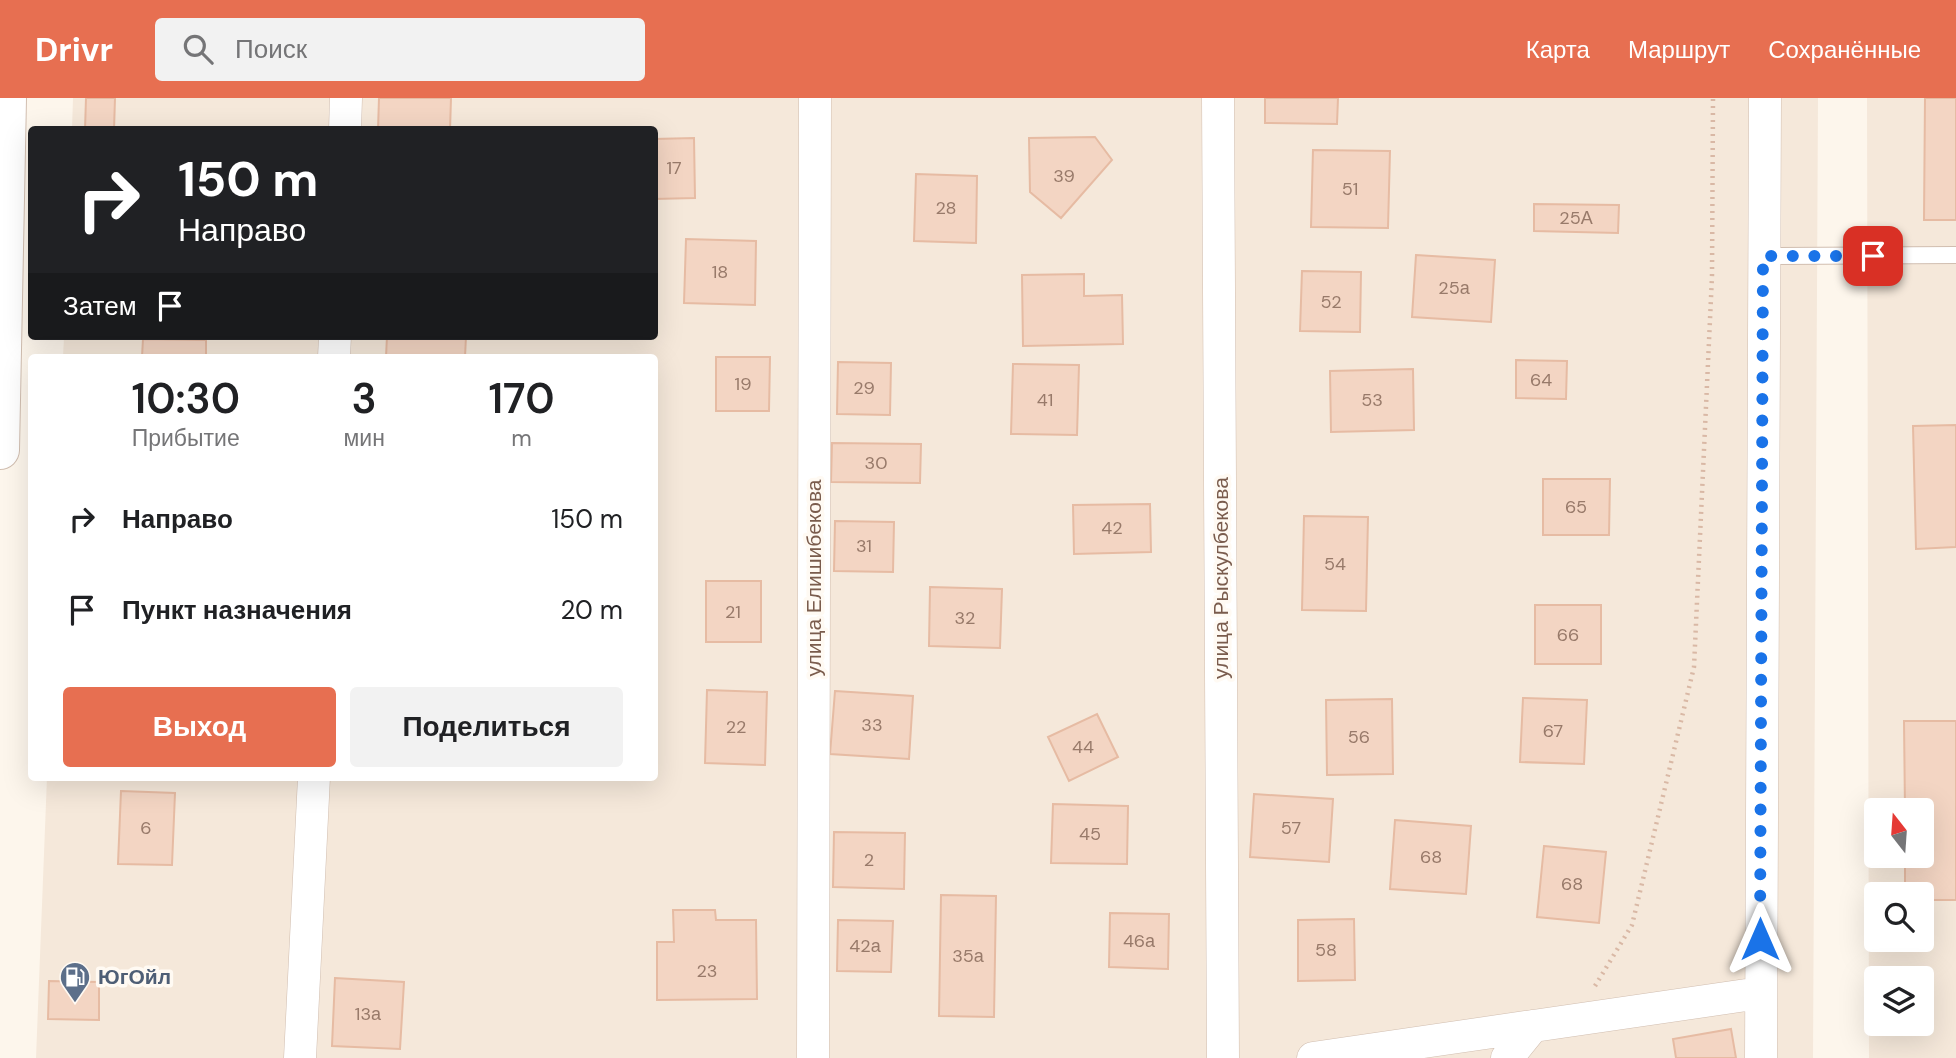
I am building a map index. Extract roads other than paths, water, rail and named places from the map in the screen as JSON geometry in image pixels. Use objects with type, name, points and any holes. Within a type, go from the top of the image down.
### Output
[{"type":"street","points":[[0,450],[7,98]]},
{"type":"street","points":[[345,126],[346,98]]},
{"type":"street","name":"улица Елишибекова","points":[[813,1058],[815,98]]},
{"type":"street","name":"улица Рыскулбекова","points":[[1218,98],[1223,1058]]},
{"type":"street","points":[[1761,1058],[1765,98]]},
{"type":"street","points":[[300,1058],[314,781]]},
{"type":"street","points":[[1313,1058],[1760,993]]},
{"type":"street","points":[[1507,1058],[1533,1026]]},
{"type":"lane","points":[[1763,256],[1956,255]]},
{"type":"place","name":"ЮгОйл","points":[[75,1004]]}]
